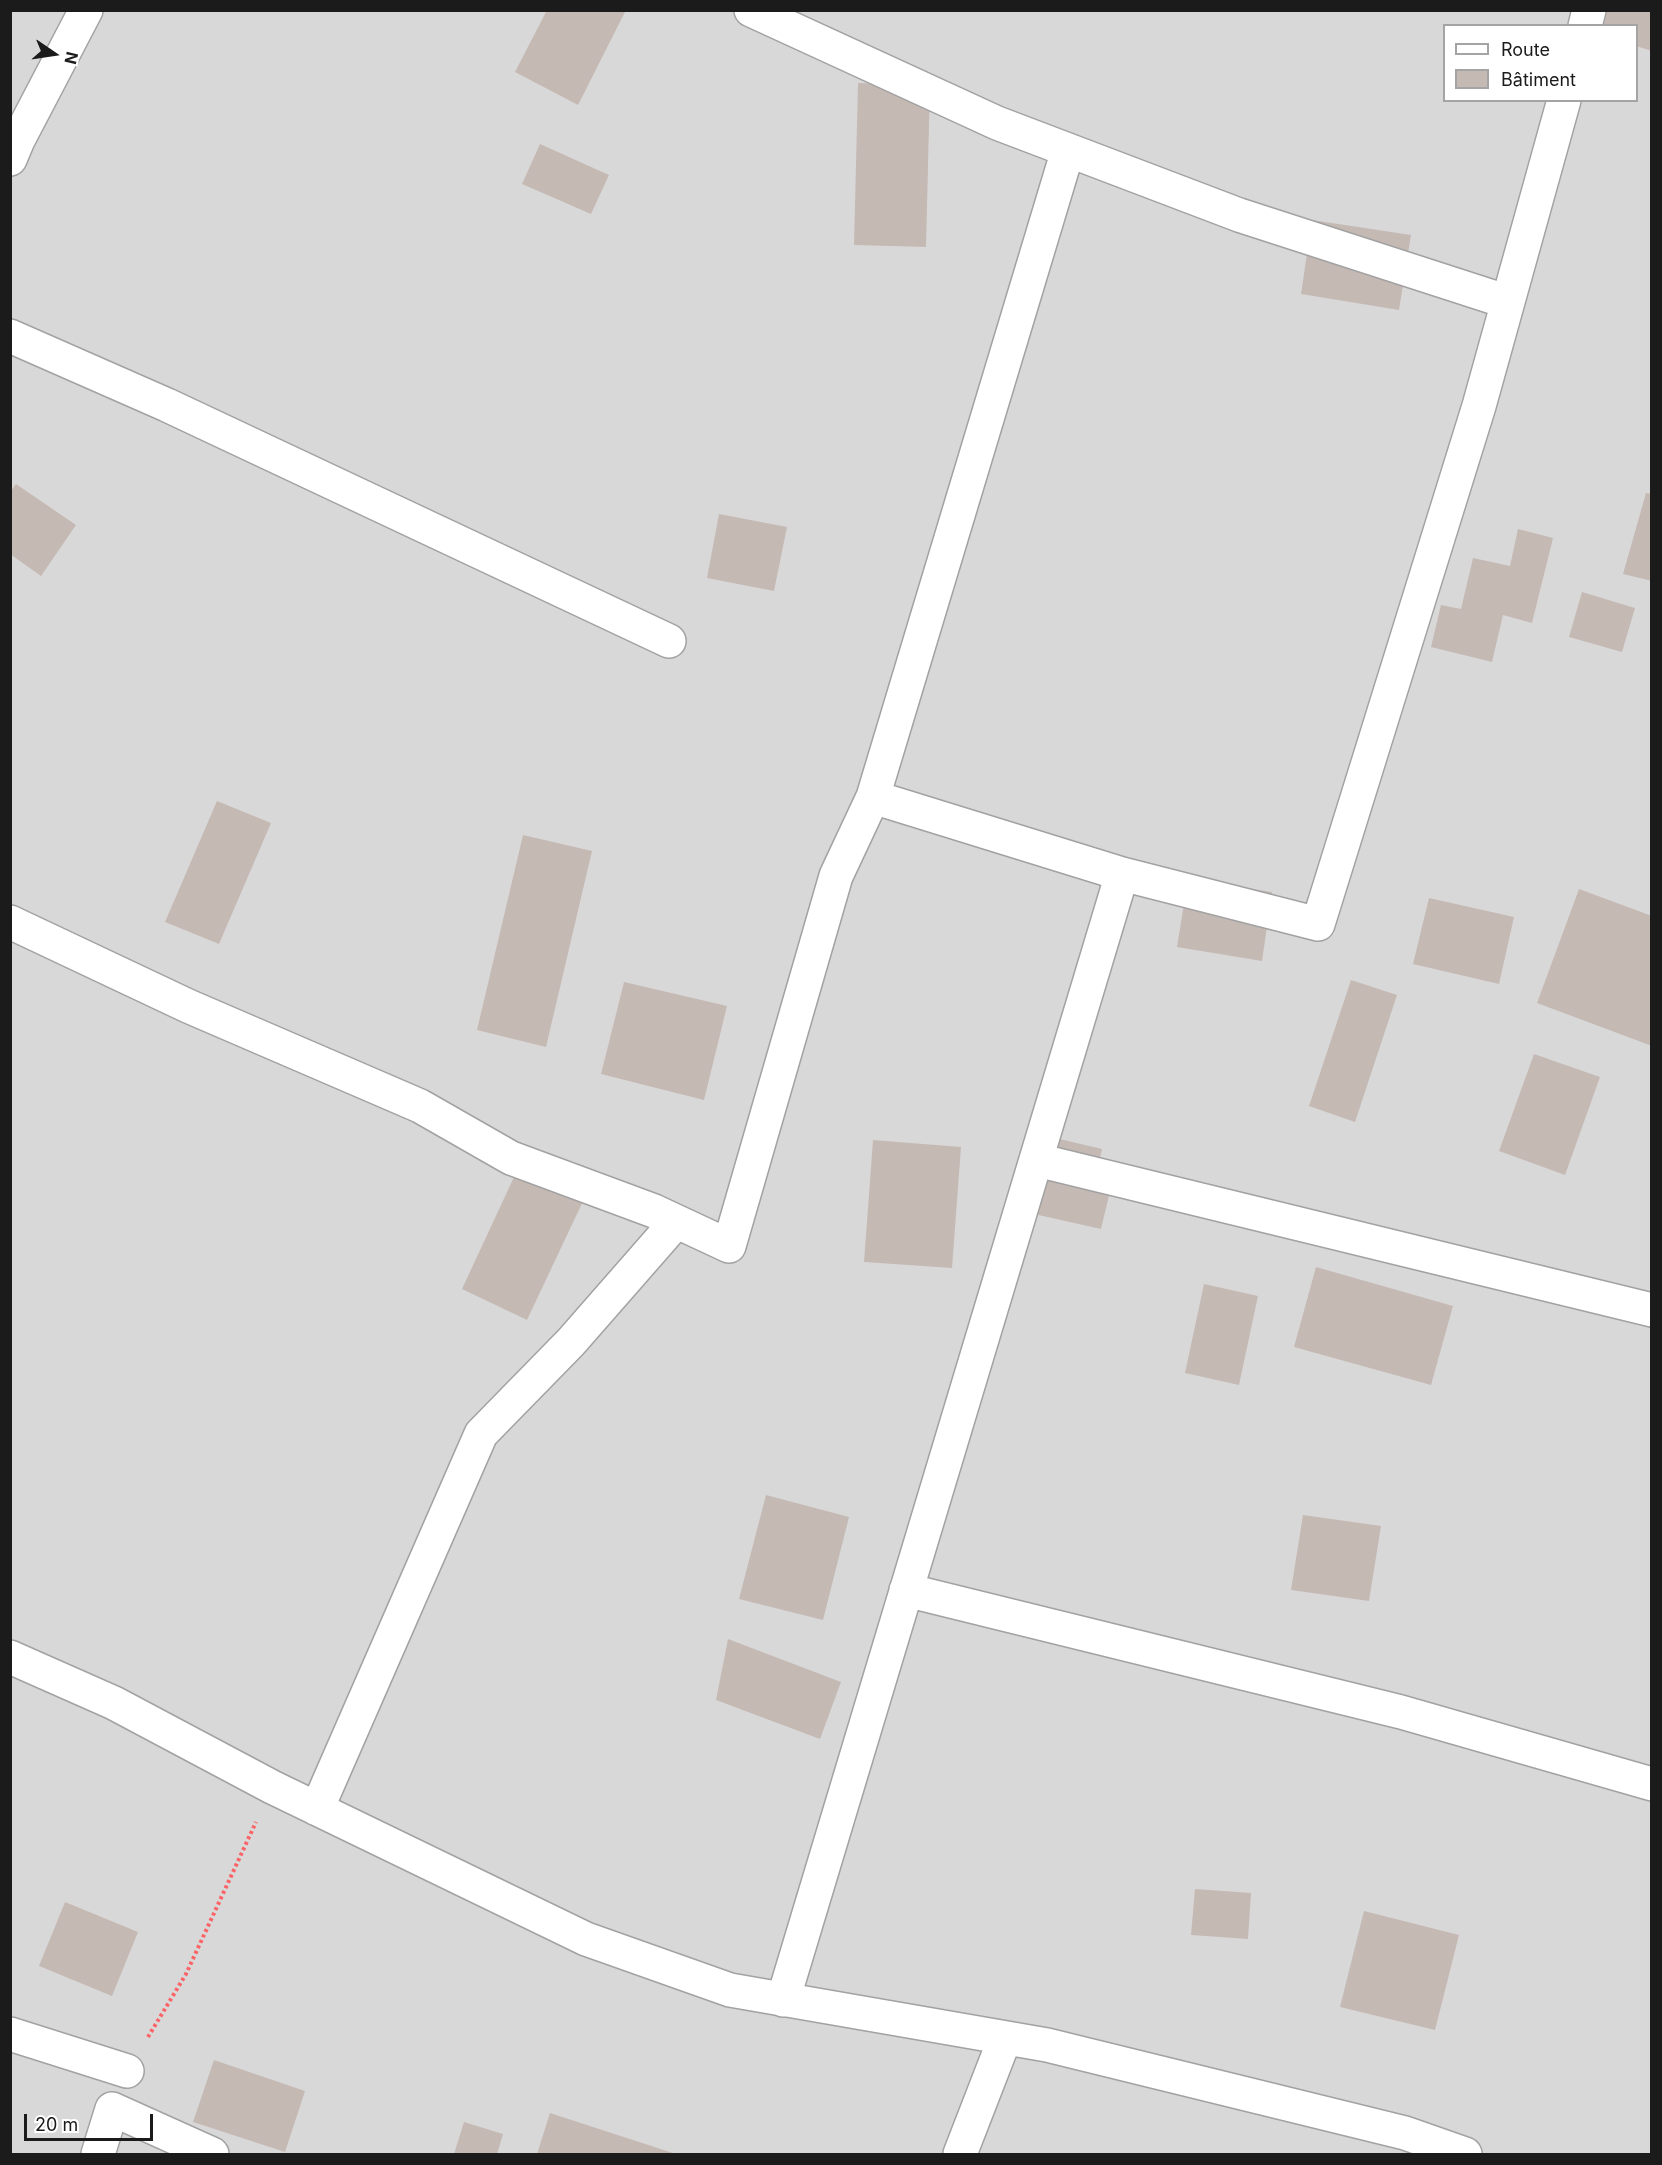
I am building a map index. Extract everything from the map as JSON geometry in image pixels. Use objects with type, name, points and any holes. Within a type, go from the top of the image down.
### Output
[{"type":"street","points":[[10,159],[86,10]]},
{"type":"street","points":[[751,10],[998,123],[1239,214],[1508,302]]},
{"type":"street","points":[[873,797],[1122,874],[1318,924],[1479,406],[1563,102]]},
{"type":"street","points":[[10,922],[188,1006],[420,1106],[511,1158],[654,1211],[729,1246],[836,876],[873,797],[1068,150]]},
{"type":"street","points":[[10,336],[167,405],[669,641]]},
{"type":"street","points":[[783,2000],[1122,874]]},
{"type":"street","points":[[1036,1160],[1652,1310]]},
{"type":"street","points":[[317,1809],[482,1434],[571,1342],[676,1222]]},
{"type":"street","points":[[906,1590],[1401,1713],[1652,1784]]},
{"type":"street","points":[[10,1658],[114,1703],[272,1787],[585,1939],[730,1990],[1047,2045],[1405,2133],[1465,2154]]},
{"type":"street","points":[[10,2034],[127,2071]]},
{"type":"street","points":[[960,2154],[1005,2038]]},
{"type":"street","points":[[98,2154],[112,2109],[212,2154]]},
{"type":"path","points":[[127,2071],[186,1974],[272,1787]]},
{"type":"shaded area","points":[[11,11],[1651,11],[1651,2154],[11,2154]]},
{"type":"building","points":[[547,10],[626,10],[578,105],[515,72]]},
{"type":"building","points":[[1602,10],[1652,10],[1652,51],[1638,47],[1638,24],[1598,24]]},
{"type":"building","points":[[858,83],[930,85],[926,247],[854,245]]},
{"type":"building","points":[[540,144],[609,175],[591,214],[522,184]]},
{"type":"building","points":[[1312,220],[1411,235],[1399,310],[1301,294]]},
{"type":"building","points":[[16,484],[76,525],[41,576],[10,554],[10,492]]},
{"type":"building","points":[[1646,493],[1652,494],[1652,581],[1623,574]]},
{"type":"building","points":[[719,514],[787,527],[774,591],[707,578]]},
{"type":"building","points":[[1518,529],[1553,538],[1532,623],[1503,615],[1492,662],[1431,647],[1441,605],[1461,609],[1473,558],[1510,566]]},
{"type":"building","points":[[1582,592],[1635,608],[1622,652],[1569,637]]},
{"type":"building","points":[[217,801],[271,823],[219,944],[165,922]]},
{"type":"building","points":[[523,835],[592,851],[546,1047],[477,1030]]},
{"type":"building","points":[[1188,879],[1272,892],[1262,961],[1177,947]]},
{"type":"building","points":[[1579,889],[1652,916],[1652,1046],[1537,1003]]},
{"type":"building","points":[[1429,898],[1514,917],[1499,984],[1413,964]]},
{"type":"building","points":[[1351,980],[1397,995],[1355,1122],[1309,1106]]},
{"type":"building","points":[[624,982],[727,1006],[704,1100],[601,1074]]},
{"type":"building","points":[[1534,1054],[1600,1077],[1565,1175],[1499,1151]]},
{"type":"building","points":[[1051,1137],[1102,1149],[1095,1179],[1112,1183],[1101,1229],[1034,1214]]},
{"type":"building","points":[[873,1140],[961,1147],[952,1268],[864,1262]]},
{"type":"building","points":[[527,1149],[593,1180],[527,1320],[462,1289]]},
{"type":"building","points":[[1316,1267],[1453,1306],[1431,1385],[1294,1347]]},
{"type":"building","points":[[1204,1284],[1258,1296],[1239,1385],[1185,1373]]},
{"type":"building","points":[[766,1495],[849,1517],[823,1620],[739,1599]]},
{"type":"building","points":[[1303,1515],[1381,1526],[1369,1601],[1291,1590]]},
{"type":"building","points":[[728,1639],[841,1682],[820,1739],[716,1700]]},
{"type":"building","points":[[1195,1889],[1251,1893],[1248,1939],[1191,1935]]},
{"type":"building","points":[[65,1902],[138,1932],[112,1996],[39,1966]]},
{"type":"building","points":[[1364,1911],[1459,1935],[1435,2030],[1340,2007]]},
{"type":"building","points":[[214,2060],[305,2091],[285,2152],[193,2122]]},
{"type":"building","points":[[550,2113],[676,2154],[537,2154]]},
{"type":"building","points":[[464,2122],[503,2134],[497,2154],[454,2154]]}]
